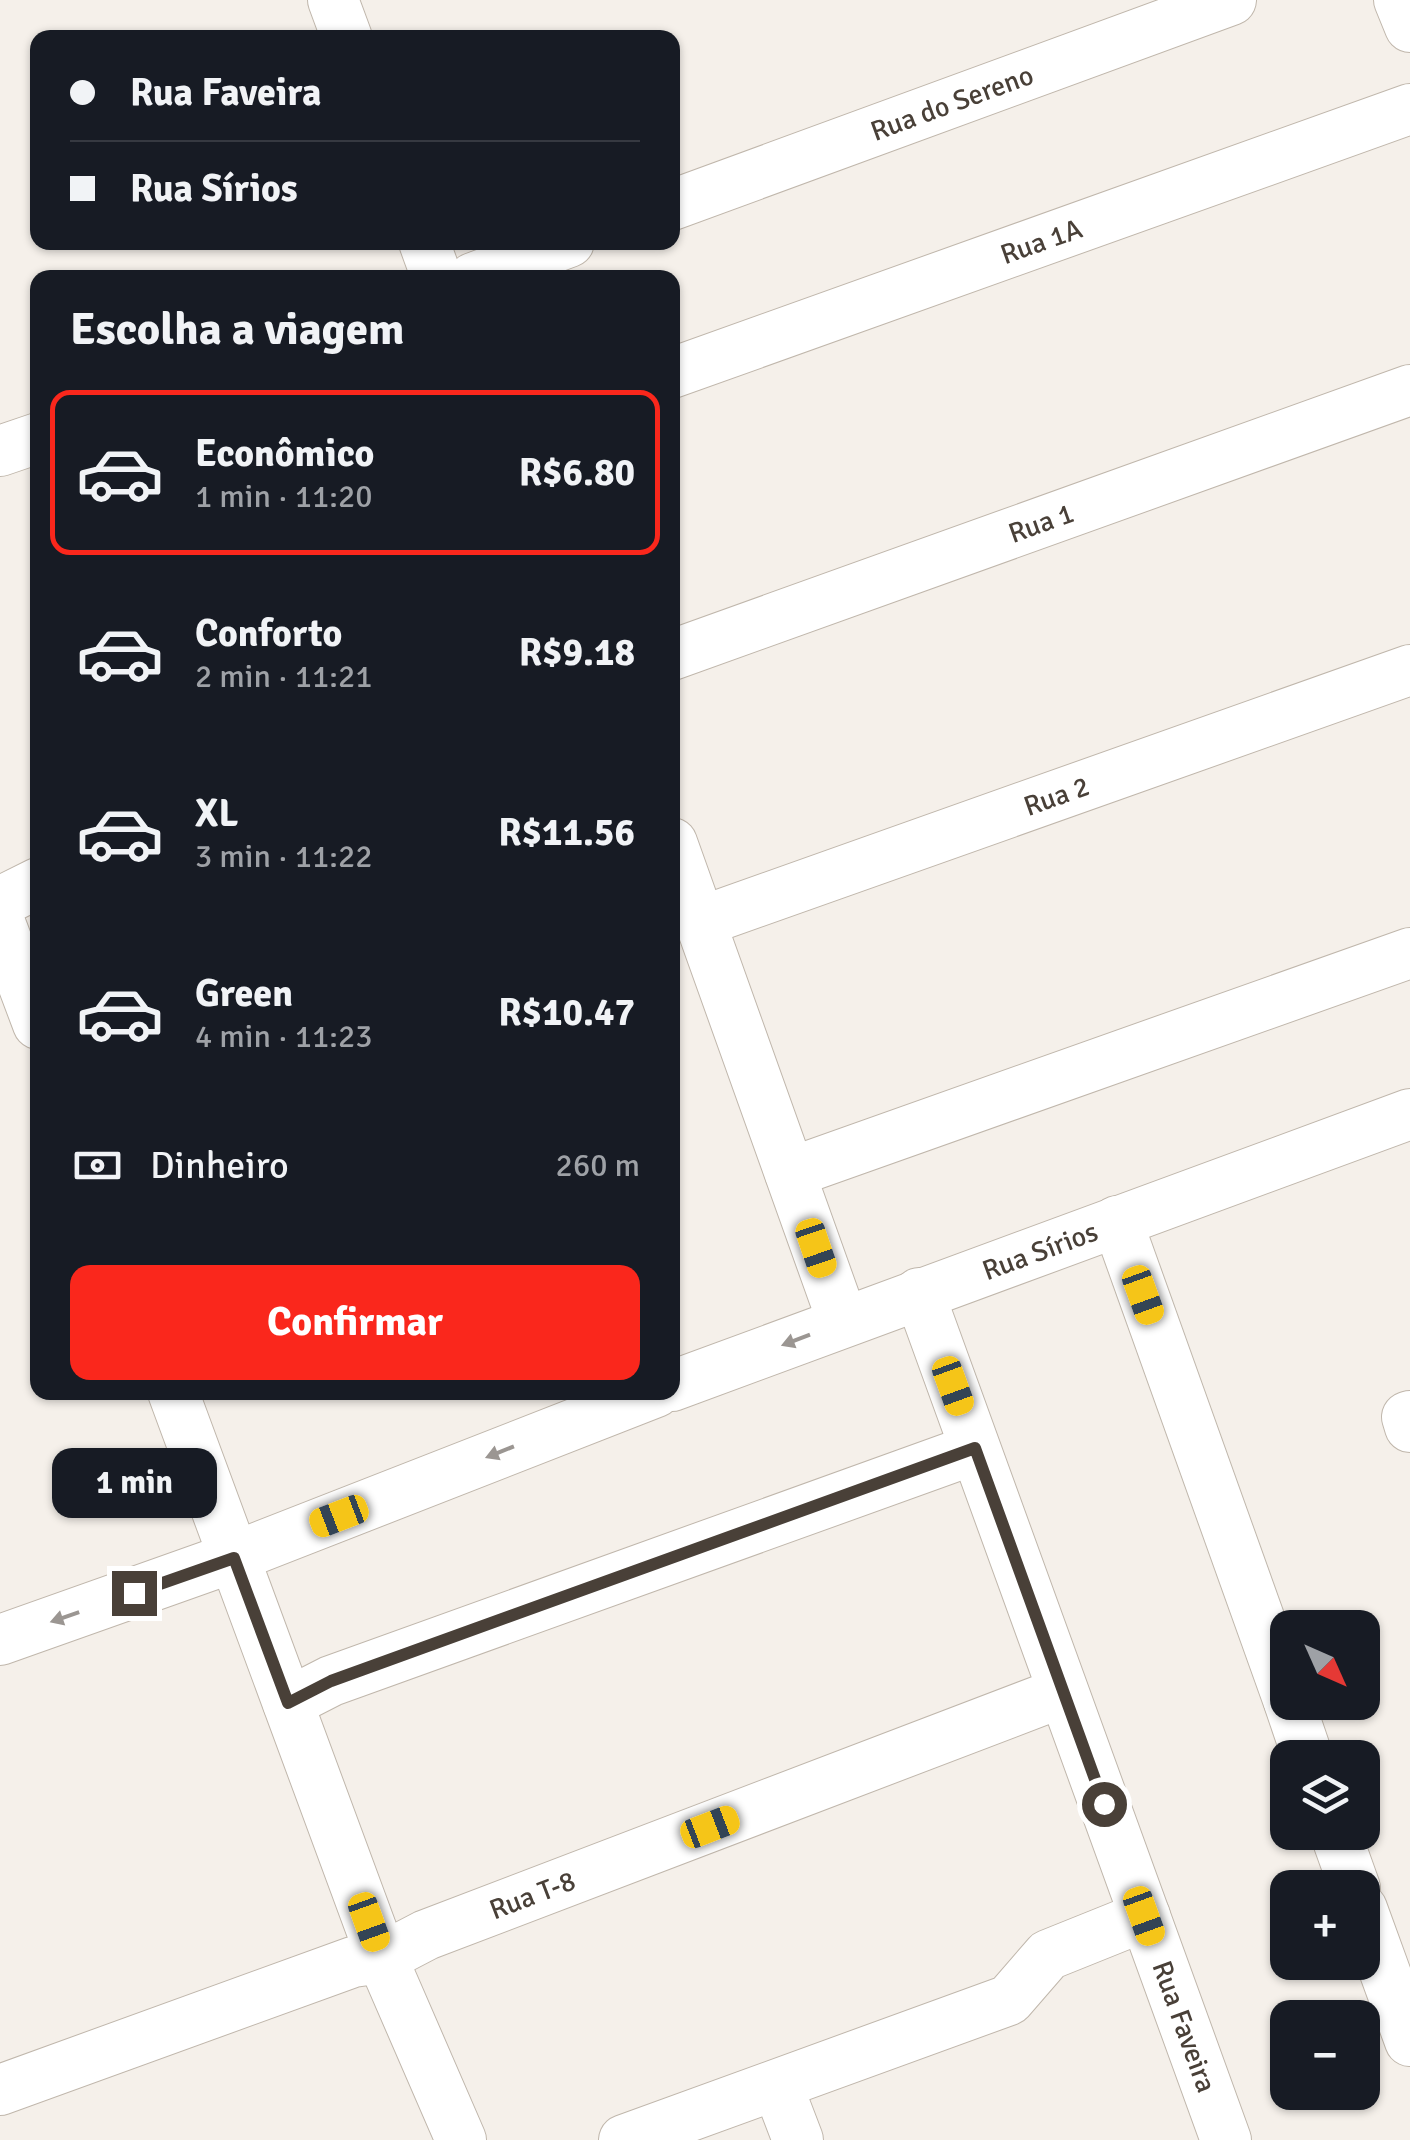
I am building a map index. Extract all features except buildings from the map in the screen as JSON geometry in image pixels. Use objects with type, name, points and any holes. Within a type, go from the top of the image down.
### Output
[{"type":"street","points":[[334,0],[344,30]]},
{"type":"street","name":"Rua do Sereno","points":[[680,201],[1231,0]]},
{"type":"street","name":"Rua 1A","points":[[680,370],[1410,109]]},
{"type":"street","points":[[494,270],[548,250]]},
{"type":"street","name":"Rua 1","points":[[680,652],[1410,390]]},
{"type":"street","points":[[0,452],[30,441]]},
{"type":"street","name":"Rua 2","points":[[700,922],[1410,670]]},
{"type":"street","points":[[680,866],[843,1322]]},
{"type":"street","points":[[0,902],[30,887]]},
{"type":"street","points":[[0,922],[30,1003]]},
{"type":"street","points":[[790,1173],[1410,954]]},
{"type":"street","name":"Rua Sírios","points":[[680,1383],[1410,1114]]},
{"type":"street","points":[[1117,1221],[1270,1650]]},
{"type":"street","name":"Rua Faveira","points":[[919,1294],[1226,2140]]},
{"type":"street","points":[[177,1400],[382,1958],[461,2140]]},
{"type":"street","points":[[0,1640],[234,1558],[541,1413],[612,1400]]},
{"type":"street","points":[[288,1703],[331,1681],[975,1448]]},
{"type":"street","name":"Rua T-8","points":[[0,2090],[353,1962],[382,1958],[426,1935],[1064,1692]]},
{"type":"street","points":[[624,2140],[1009,2000],[1048,1954],[1144,1916]]},
{"type":"street","points":[[1380,1958],[1410,2042]]},
{"type":"street","points":[[777,2084],[798,2140]]},
{"type":"route","points":[[134,1593],[234,1558],[288,1703],[331,1681],[975,1448],[1104,1804]]}]
